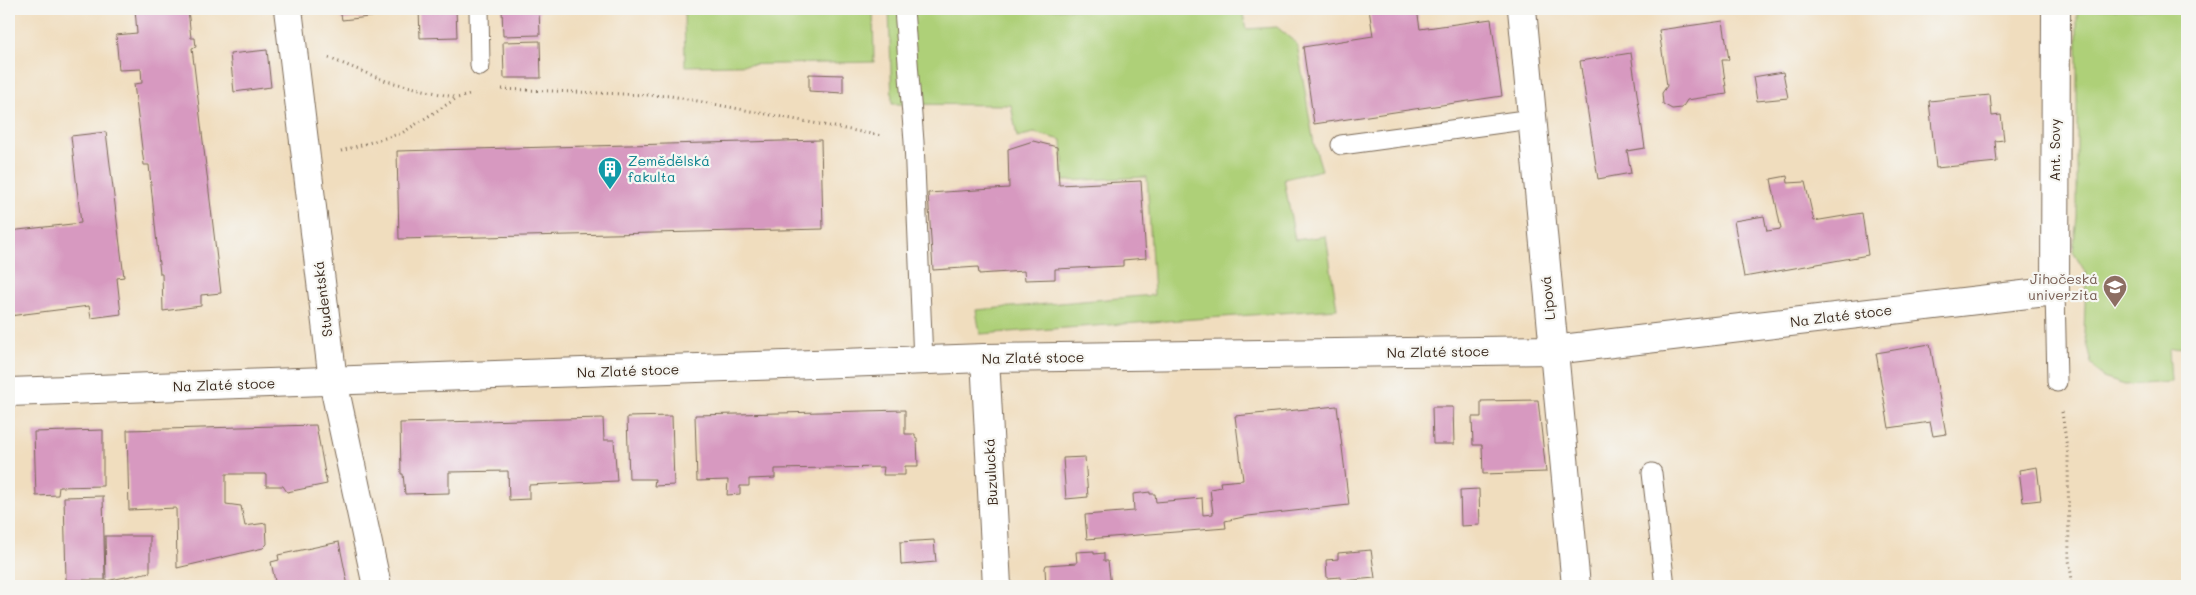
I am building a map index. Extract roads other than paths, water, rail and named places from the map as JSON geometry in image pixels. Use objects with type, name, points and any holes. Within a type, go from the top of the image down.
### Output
[{"type":"street","name":"Studentská","points":[[288,9],[333,381],[377,586]]},
{"type":"street","name":"Lipová","points":[[1522,9],[1576,586]]},
{"type":"street","name":"Ant. Sovy","points":[[2054,291],[2056,9]]},
{"type":"street","name":"Na Zlaté stoce","points":[[9,392],[985,358],[1553,350],[2054,291]]},
{"type":"street","name":"Buzulucká","points":[[985,358],[997,586]]},
{"type":"lane","points":[[479,9],[480,66]]},
{"type":"lane","points":[[904,9],[914,142],[923,361]]},
{"type":"lane","points":[[1341,145],[1532,119]]},
{"type":"lane","points":[[2054,291],[2057,382]]},
{"type":"lane","points":[[1652,473],[1665,586]]},
{"type":"place","name":"Zemědělská fakulta","points":[[610,190]]},
{"type":"place","name":"Jihočeská univerzita","points":[[2115,308]]}]
